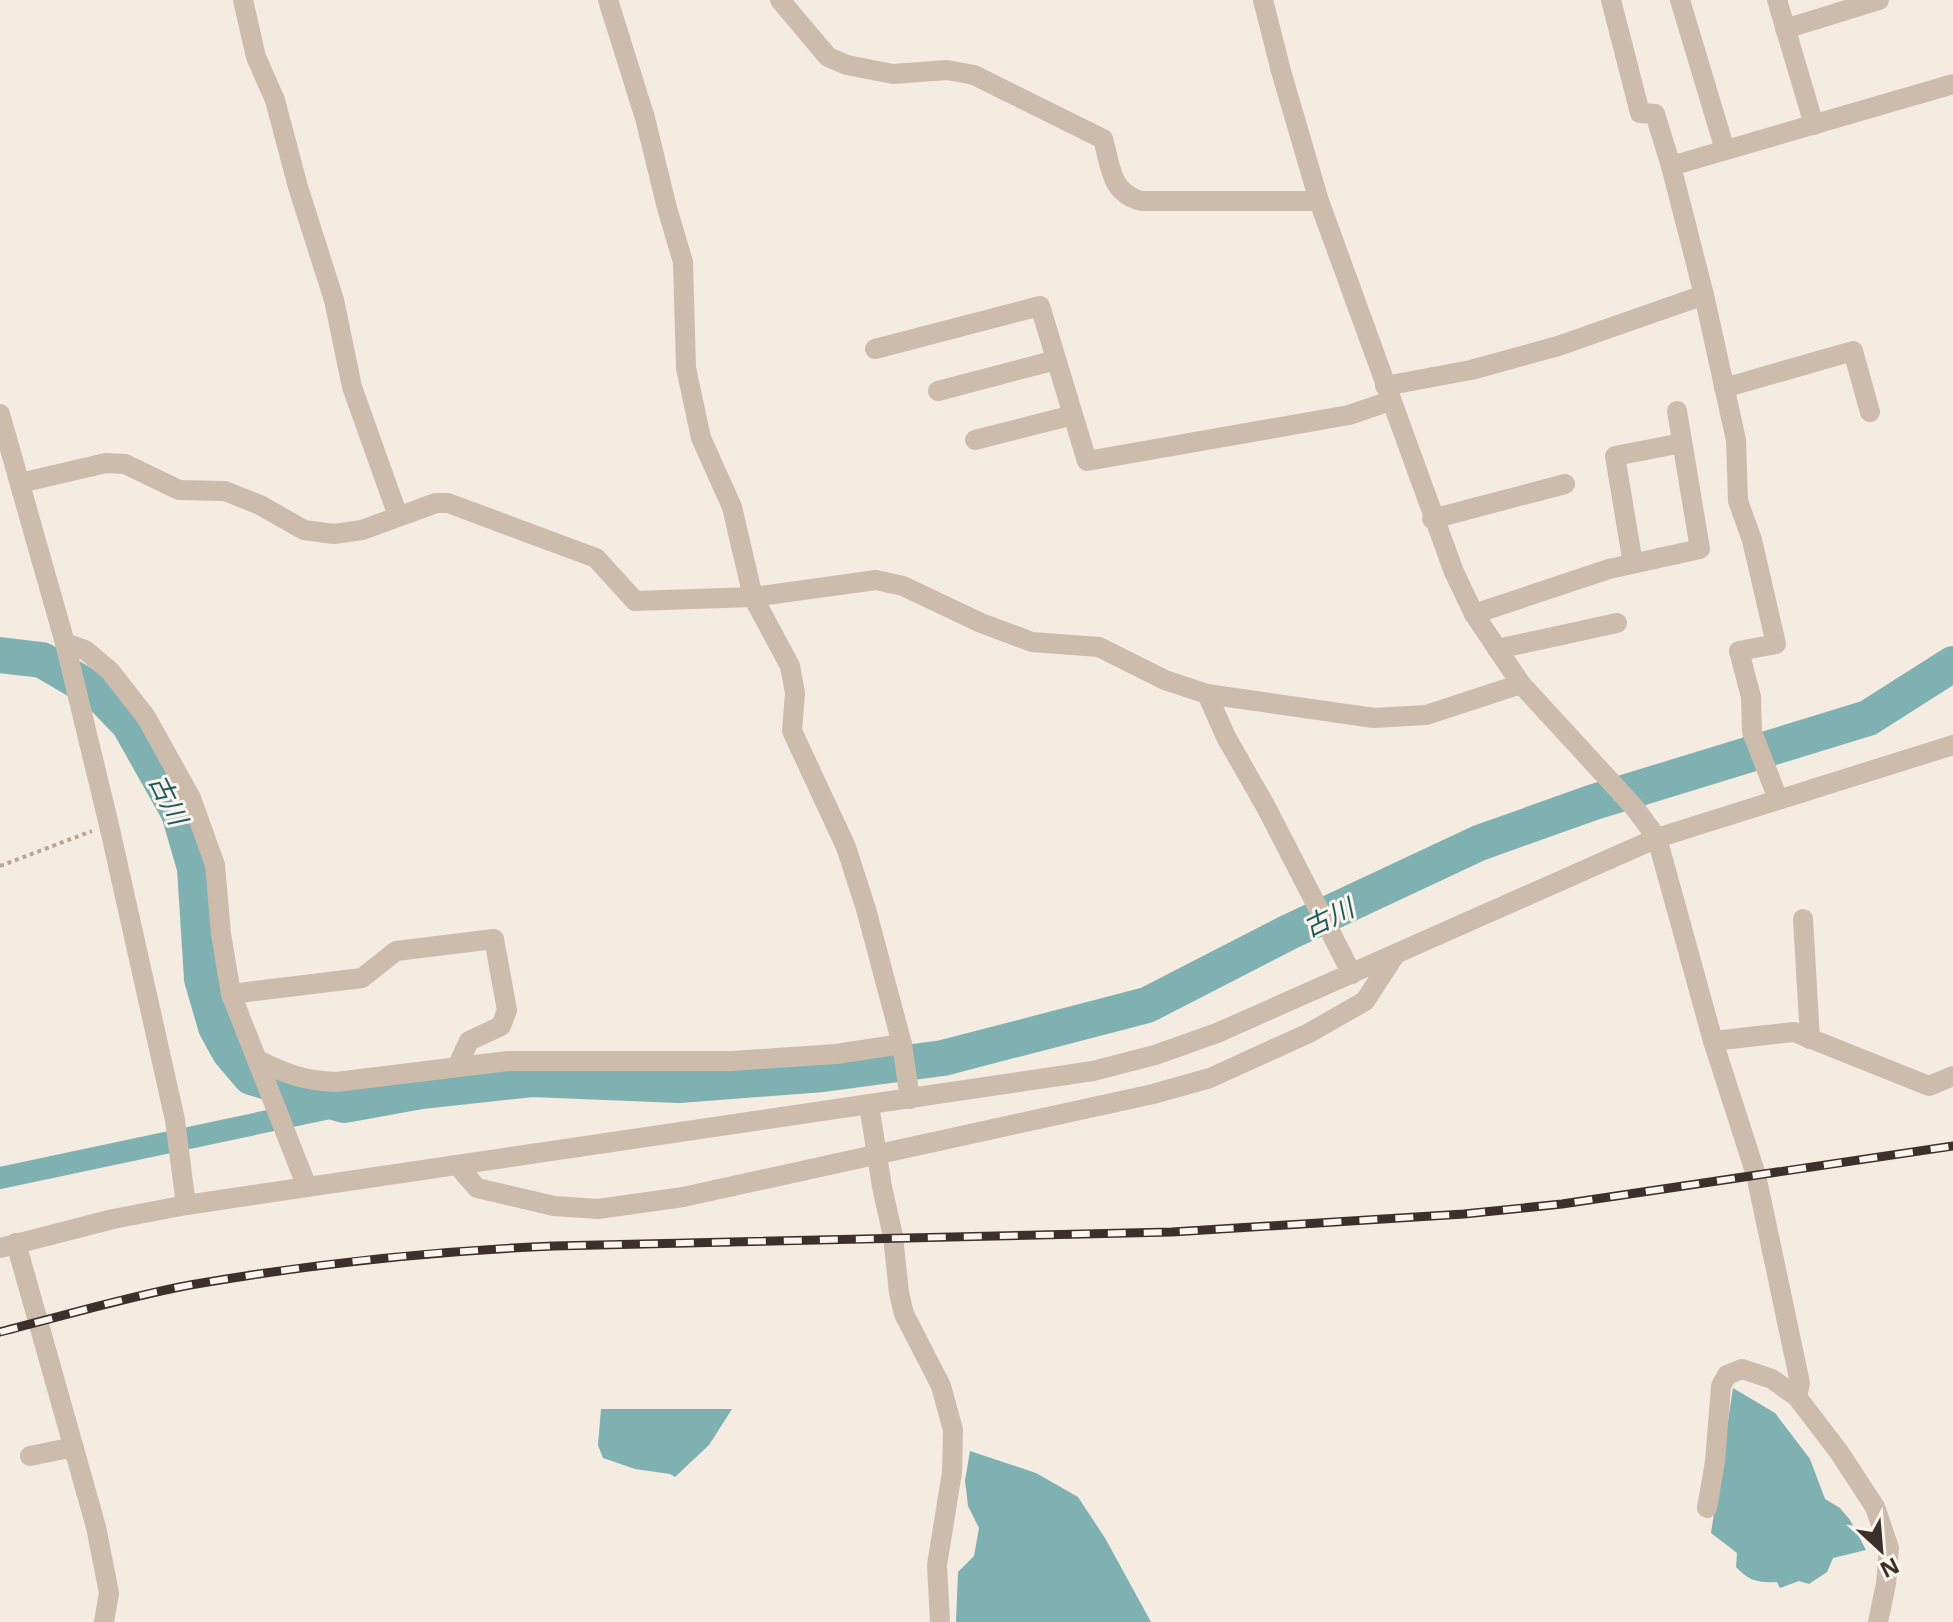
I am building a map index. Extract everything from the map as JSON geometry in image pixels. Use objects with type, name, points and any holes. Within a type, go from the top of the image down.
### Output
[{"type":"street","points":[[243,0],[256,57],[275,100],[298,187],[334,300],[352,387],[398,516]]},
{"type":"street","points":[[608,0],[645,118],[683,262],[686,368],[701,438],[732,507],[753,597],[790,666],[795,693],[792,731],[846,847],[866,909],[902,1047],[909,1089]]},
{"type":"street","points":[[780,0],[828,57],[847,65],[893,74],[947,70],[974,75],[1103,139],[1116,186],[1126,196],[1141,201],[1319,201]]},
{"type":"street","points":[[1263,0],[1319,201],[1432,519],[1454,572],[1474,614],[1521,684],[1634,807],[1657,838],[1713,1041],[1756,1175],[1800,1383],[1797,1397]]},
{"type":"street","points":[[1611,0],[1640,113],[1655,114],[1671,166],[1736,440],[1738,501],[1752,540],[1776,644],[1739,651],[1751,697],[1752,732],[1778,799]]},
{"type":"street","points":[[1680,0],[1725,150]]},
{"type":"street","points":[[1777,0],[1814,125]]},
{"type":"street","points":[[1785,29],[1879,0]]},
{"type":"street","points":[[1671,166],[1953,84]]},
{"type":"street","points":[[875,349],[1040,306],[1087,461],[1349,415],[1388,393],[1558,346],[1704,295]]},
{"type":"street","points":[[1724,388],[1853,351],[1870,412]]},
{"type":"street","points":[[938,391],[1056,360]]},
{"type":"street","points":[[1474,614],[1609,569],[1700,549],[1677,411]]},
{"type":"street","points":[[0,414],[66,648],[109,825],[175,1120],[186,1205]]},
{"type":"street","points":[[975,440],[1073,415]]},
{"type":"street","points":[[1633,564],[1615,456],[1682,443]]},
{"type":"street","points":[[20,483],[106,463],[125,464],[179,490],[225,491],[260,505],[304,530],[334,534],[362,530],[436,503],[448,503],[596,558],[635,601],[753,597],[876,580],[903,586],[981,623],[1032,642],[1099,647],[1165,680],[1207,694],[1374,718],[1426,715],[1521,684]]},
{"type":"street","points":[[1432,519],[1565,484]]},
{"type":"street","points":[[1497,649],[1617,623]]},
{"type":"street","points":[[66,648],[85,650],[110,671],[146,717],[191,798],[215,865],[221,934],[231,994],[307,1187]]},
{"type":"street","points":[[1207,694],[1226,737],[1266,807],[1352,974]]},
{"type":"street","points":[[104,1622],[109,1593],[96,1527],[74,1447],[8,1246],[113,1219],[186,1205],[869,1105],[909,1089],[1093,1071],[1155,1055],[1217,1033],[1657,838],[1953,745]]},
{"type":"street","points":[[1803,919],[1810,1039]]},
{"type":"street","points":[[231,994],[362,978],[396,951],[494,939],[507,1010],[501,1026],[469,1041],[457,1067]]},
{"type":"street","points":[[457,1165],[477,1188],[554,1206],[598,1209],[683,1197],[1153,1094],[1210,1078],[1309,1033],[1365,1001],[1395,955]]},
{"type":"street","points":[[1713,1041],[1794,1032],[1929,1086],[1953,1076]]},
{"type":"street","points":[[259,1063],[308,1081],[336,1082],[508,1061],[732,1061],[902,1047]]},
{"type":"street","points":[[869,1105],[904,1314],[941,1386],[953,1430],[952,1472],[937,1565],[940,1622]]},
{"type":"street","points":[[1707,1508],[1715,1462],[1721,1386],[1727,1375],[1742,1369],[1772,1379],[1797,1397],[1839,1452],[1875,1507],[1889,1548],[1878,1622]]},
{"type":"street","points":[[30,1456],[74,1447]]},
{"type":"path","points":[[0,866],[109,825]]},
{"type":"water","points":[[1733,1388],[1775,1413],[1810,1459],[1825,1499],[1840,1508],[1850,1520],[1866,1550],[1833,1558],[1827,1572],[1809,1584],[1799,1581],[1780,1588],[1777,1582],[1750,1578],[1736,1567],[1737,1553],[1711,1533]]},
{"type":"water","points":[[601,1409],[732,1409],[709,1445],[675,1477],[635,1469],[603,1458],[598,1445]]},
{"type":"water","points":[[970,1451],[1036,1473],[1078,1497],[1105,1538],[1151,1622],[956,1622],[958,1572],[974,1556],[979,1528],[968,1506],[965,1481]]},
{"type":"waterway","name":"古川","points":[[0,655],[42,660],[100,694],[129,724],[179,813],[195,868],[202,979],[216,1027],[229,1051],[251,1077],[344,1105],[421,1091],[532,1079],[679,1085],[823,1074],[943,1058],[1147,1005],[1289,932],[1479,843],[1594,802],[1868,718],[1953,664]]},
{"type":"waterway","points":[[0,1178],[344,1105]]},
{"type":"railway","points":[[0,1332],[190,1285],[417,1255],[554,1246],[1172,1232],[1464,1214],[1562,1204],[1953,1146]]}]
